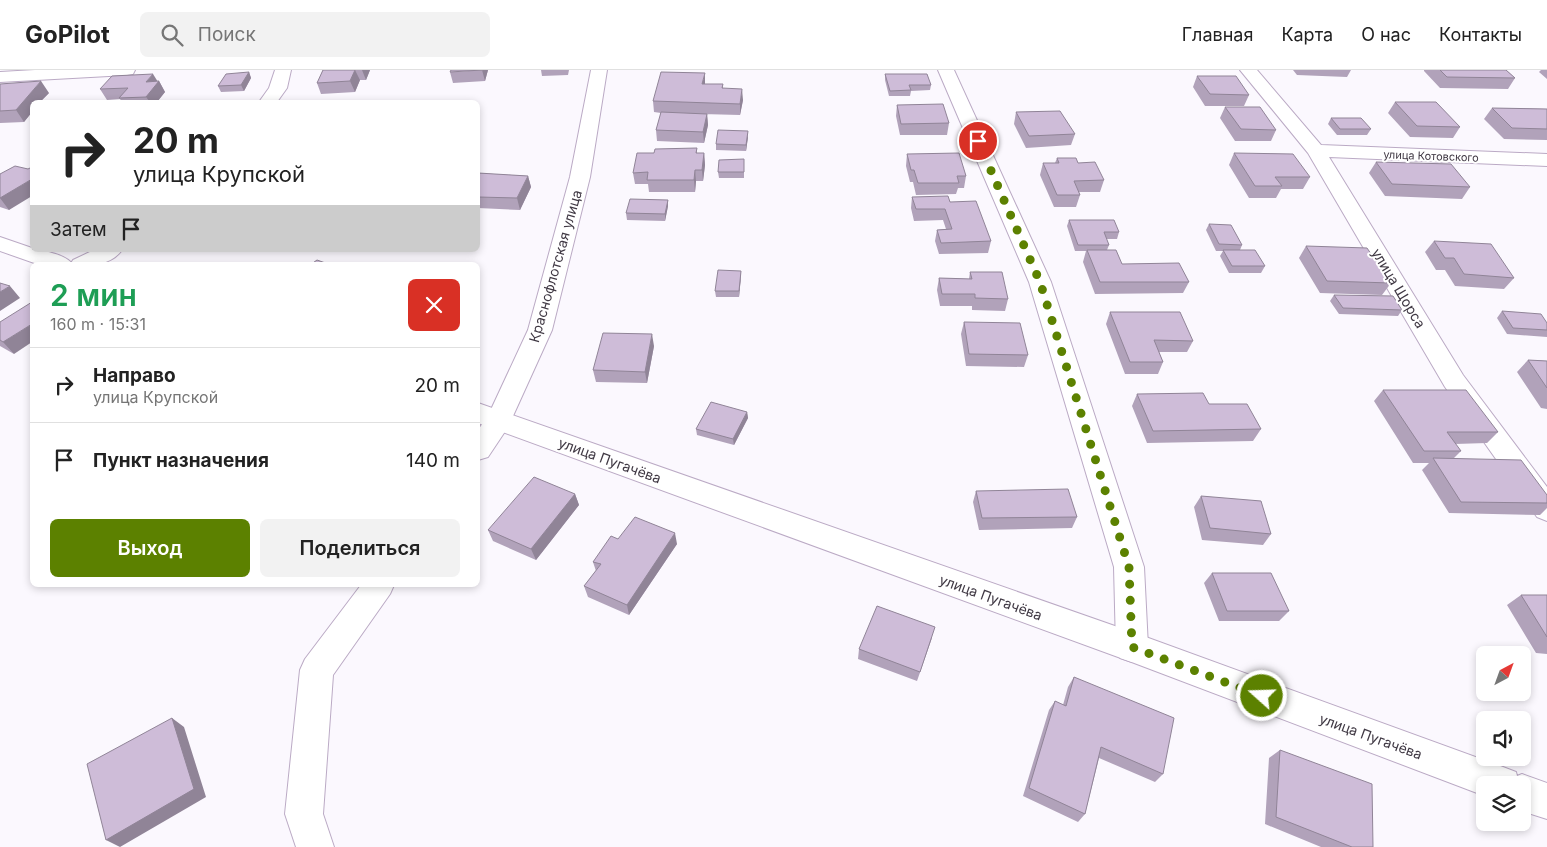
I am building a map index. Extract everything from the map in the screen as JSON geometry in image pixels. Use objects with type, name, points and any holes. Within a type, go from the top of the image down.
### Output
[{"type":"street","points":[[0,77],[127,70]]},
{"type":"street","points":[[269,100],[278,88],[283,70]]},
{"type":"street","name":"Краснофлотская улица","points":[[480,443],[488,417],[540,330],[580,177],[599,70]]},
{"type":"street","points":[[946,70],[1040,282],[1129,567],[1132,647]]},
{"type":"street","name":"улица Щорса","points":[[1248,70],[1316,151],[1454,381],[1547,509]]},
{"type":"street","name":"улица Котовского","points":[[1316,151],[1547,160]]},
{"type":"street","points":[[0,244],[53,262]]},
{"type":"street","points":[[87,262],[107,252]]},
{"type":"street","name":"улица Пугачёва","points":[[488,417],[1132,647],[1479,776]]},
{"type":"street","points":[[316,847],[304,814],[317,670],[378,587]]},
{"type":"street","points":[[1531,795],[1547,801]]},
{"type":"building","points":[[323,70],[355,70],[350,81],[317,83]]},
{"type":"building","points":[[451,70],[482,70],[450,72]]},
{"type":"building","points":[[1440,70],[1506,70],[1515,78],[1447,77]]},
{"type":"building","points":[[249,72],[241,85],[218,86],[226,74]]},
{"type":"building","points":[[661,72],[705,73],[702,84],[723,84],[722,88],[742,89],[740,104],[653,101]]},
{"type":"building","points":[[153,74],[146,82],[159,81],[146,97],[119,98],[128,88],[100,89],[112,76]]},
{"type":"building","points":[[885,74],[927,74],[931,85],[909,85],[911,90],[890,91]]},
{"type":"building","points":[[1197,76],[1236,76],[1249,95],[1210,94]]},
{"type":"building","points":[[41,81],[16,110],[0,111],[0,84]]},
{"type":"building","points":[[1395,102],[1436,102],[1460,127],[1417,126]]},
{"type":"building","points":[[943,104],[949,123],[901,124],[897,105]]},
{"type":"building","points":[[1225,107],[1260,107],[1276,130],[1241,129]]},
{"type":"building","points":[[1492,108],[1547,109],[1547,129],[1512,128]]},
{"type":"building","points":[[1060,111],[1075,134],[1029,136],[1016,112]]},
{"type":"building","points":[[661,112],[707,114],[703,132],[656,130]]},
{"type":"building","points":[[1331,118],[1361,118],[1371,129],[1340,129]]},
{"type":"building","points":[[718,130],[748,131],[746,145],[716,144]]},
{"type":"building","points":[[697,148],[696,153],[704,153],[702,170],[695,170],[694,180],[647,180],[648,172],[633,173],[637,153],[654,153],[655,149]]},
{"type":"building","points":[[959,153],[966,176],[957,176],[959,183],[918,183],[914,170],[911,170],[907,154]]},
{"type":"building","points":[[1234,153],[1293,154],[1310,177],[1275,177],[1282,186],[1255,186]]},
{"type":"building","points":[[1057,158],[1076,158],[1078,163],[1095,162],[1104,180],[1074,181],[1080,195],[1057,195],[1043,163],[1059,163]]},
{"type":"building","points":[[744,159],[744,172],[718,172],[719,160]]},
{"type":"building","points":[[1376,162],[1451,164],[1470,187],[1392,184]]},
{"type":"building","points":[[15,166],[30,168],[30,180],[0,198],[0,174]]},
{"type":"building","points":[[480,173],[528,176],[517,198],[480,197]]},
{"type":"building","points":[[948,196],[950,202],[976,201],[991,241],[941,243],[937,230],[952,229],[945,209],[916,209],[912,197]]},
{"type":"building","points":[[630,199],[668,200],[665,214],[626,213]]},
{"type":"building","points":[[1069,220],[1114,220],[1119,232],[1104,232],[1109,245],[1078,245]]},
{"type":"building","points":[[1209,224],[1231,225],[1242,245],[1219,244]]},
{"type":"building","points":[[1434,241],[1491,244],[1514,278],[1464,274],[1454,258],[1445,258]]},
{"type":"building","points":[[1306,246],[1367,248],[1391,283],[1327,281]]},
{"type":"building","points":[[1087,250],[1116,250],[1122,264],[1179,263],[1189,282],[1100,282]]},
{"type":"building","points":[[1223,250],[1255,250],[1265,266],[1232,266]]},
{"type":"building","points":[[718,270],[741,271],[739,291],[715,291]]},
{"type":"building","points":[[970,272],[1002,272],[1008,299],[975,298],[975,294],[942,294],[939,278],[972,279]]},
{"type":"building","points":[[0,283],[10,286],[0,292]]},
{"type":"building","points":[[1334,295],[1393,296],[1402,310],[1343,308]]},
{"type":"building","points":[[30,303],[30,325],[3,342],[0,340],[0,322]]},
{"type":"building","points":[[1502,311],[1541,314],[1547,323],[1547,330],[1513,328]]},
{"type":"building","points":[[1110,312],[1180,312],[1193,341],[1154,340],[1163,362],[1130,362]]},
{"type":"building","points":[[964,322],[1020,323],[1028,355],[969,354]]},
{"type":"building","points":[[603,333],[652,334],[645,372],[593,370]]},
{"type":"building","points":[[1528,360],[1547,361],[1547,388]]},
{"type":"building","points":[[1383,390],[1466,390],[1498,432],[1447,432],[1461,451],[1424,451]]},
{"type":"building","points":[[1203,393],[1209,404],[1247,404],[1261,429],[1153,431],[1137,394]]},
{"type":"building","points":[[711,402],[747,412],[733,439],[696,429]]},
{"type":"building","points":[[1433,458],[1521,460],[1547,495],[1547,503],[1461,502]]},
{"type":"building","points":[[534,477],[575,494],[531,549],[488,530]]},
{"type":"building","points":[[1068,489],[1077,517],[982,518],[976,491]]},
{"type":"building","points":[[1201,496],[1261,501],[1271,534],[1210,528]]},
{"type":"building","points":[[635,517],[675,533],[627,605],[584,586],[601,564],[593,562],[611,536],[618,539]]},
{"type":"building","points":[[1212,573],[1271,573],[1289,611],[1227,611]]},
{"type":"building","points":[[1521,595],[1547,595],[1547,637]]},
{"type":"building","points":[[877,606],[935,627],[920,672],[859,649]]},
{"type":"building","points":[[1074,677],[1174,718],[1163,774],[1101,747],[1085,814],[1029,788],[1055,701],[1066,706]]},
{"type":"building","points":[[172,718],[194,789],[106,840],[87,764]]},
{"type":"building","points":[[1280,750],[1372,784],[1373,847],[1352,847],[1276,817]]},
{"type":"route","points":[[978,141],[1040,282],[1129,567],[1132,647],[1262,696]]}]
